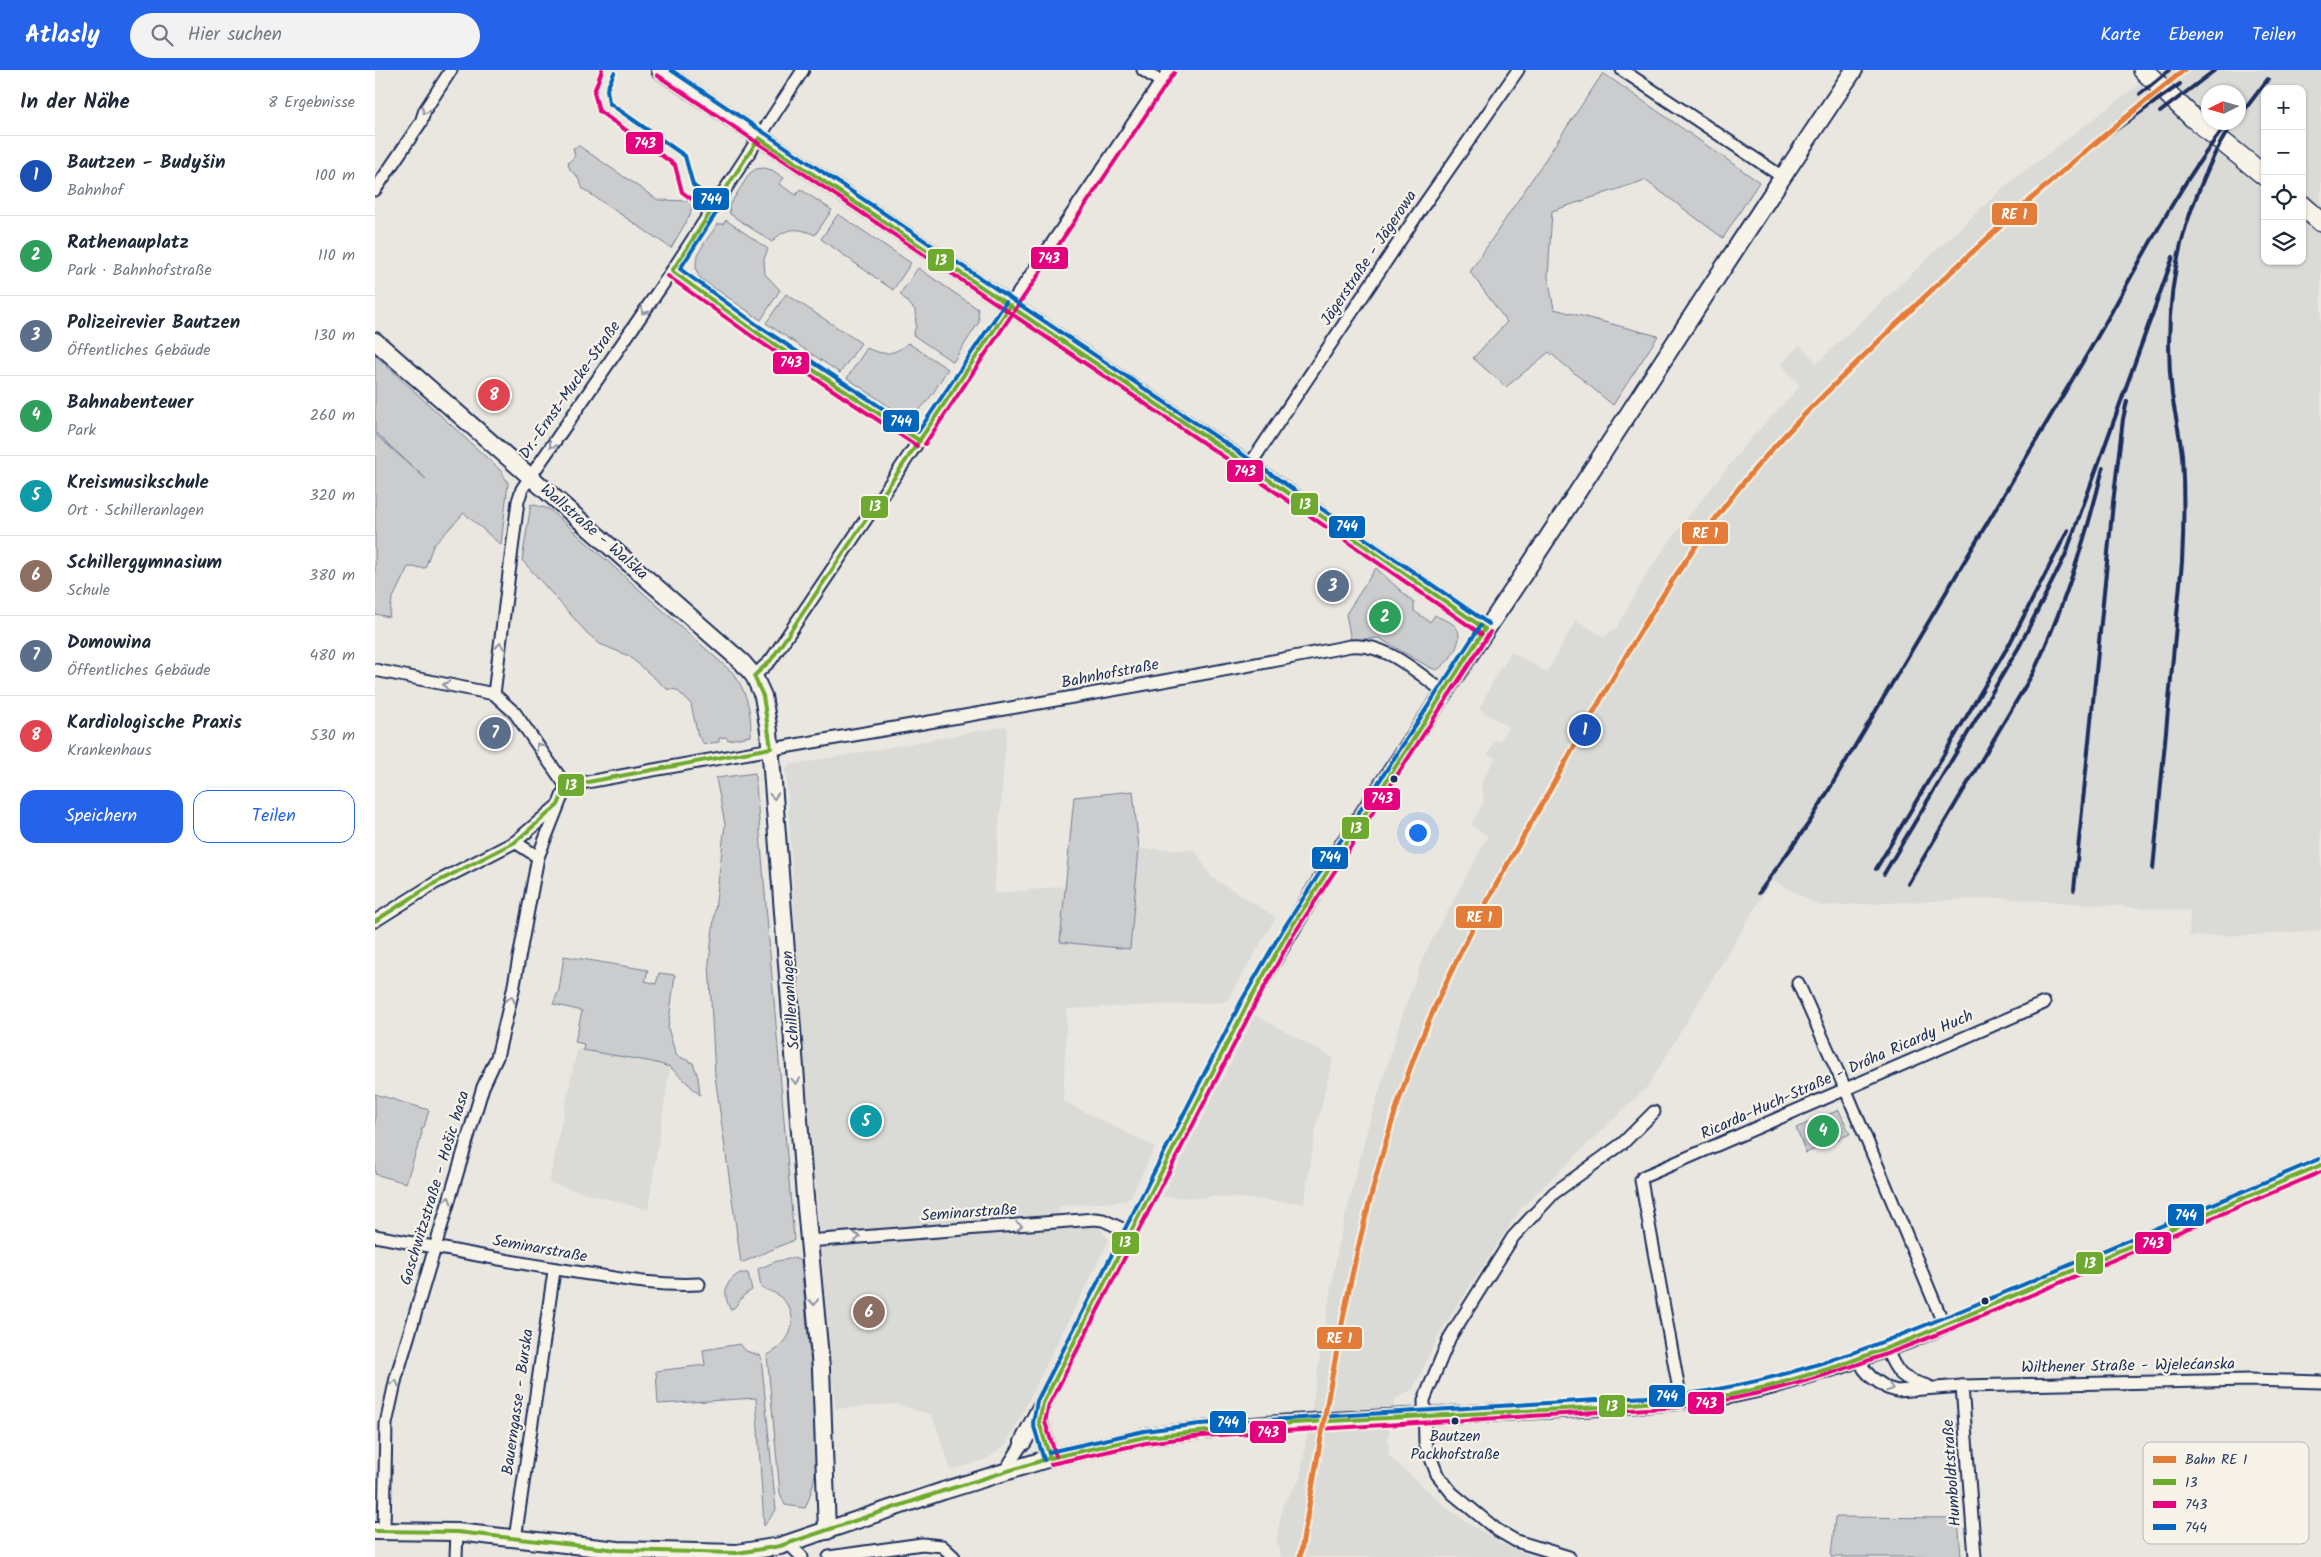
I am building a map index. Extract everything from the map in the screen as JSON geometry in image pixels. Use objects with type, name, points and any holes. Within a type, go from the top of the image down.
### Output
[{"type":"main road","points":[[2143,70],[2193,118],[2264,175]]},
{"type":"main road","points":[[2306,209],[2321,222]]},
{"type":"street","points":[[375,190],[421,122],[425,110],[451,70]]},
{"type":"street","points":[[660,70],[1011,305],[1407,573],[1485,628]]},
{"type":"street","name":"Dr.-Ernst-Mucke-Straße","points":[[494,694],[518,501],[529,477],[672,271],[803,70]]},
{"type":"street","points":[[1143,70],[1161,82]]},
{"type":"street","points":[[754,676],[771,660],[1169,70]]},
{"type":"street","name":"Jägerstraße - Jägerowa","points":[[1249,466],[1419,212],[1518,70]]},
{"type":"street","points":[[1622,70],[1781,176]]},
{"type":"street","points":[[1005,1471],[1023,1442],[1248,1003],[1287,934],[1443,691],[1620,426],[1781,176],[1854,70]]},
{"type":"street","points":[[672,271],[756,332],[920,441]]},
{"type":"street","name":"Wallstraße - Walska","points":[[375,341],[742,662],[754,676],[763,696],[771,748]]},
{"type":"street","name":"Bahnhofstraße","points":[[566,786],[771,748],[1009,709],[1359,645],[1384,651],[1443,691]]},
{"type":"street","points":[[375,670],[494,694],[515,713],[566,786]]},
{"type":"street","name":"Schilleranlagen","points":[[771,748],[809,1247],[824,1406],[825,1482]]},
{"type":"street","name":"Goschwitzstraße - Hošic hasa","points":[[380,1531],[389,1407],[434,1247],[483,1088],[497,1057],[513,990],[538,857],[566,786]]},
{"type":"street","points":[[375,921],[435,883],[515,842],[558,805]]},
{"type":"street","points":[[515,842],[538,857]]},
{"type":"street","points":[[1798,983],[1845,1088],[1944,1325]]},
{"type":"street","name":"Ricarda-Huch-Straße - Dróha Ricardy Huch","points":[[1681,1401],[1641,1180],[1643,1177],[2044,1003]]},
{"type":"street","points":[[1569,1557],[1517,1541],[1497,1530],[1452,1493],[1437,1474],[1428,1454],[1423,1431],[1427,1391],[1450,1337],[1513,1236],[1555,1193],[1623,1143],[1654,1112]]},
{"type":"street","points":[[380,1531],[457,1532],[618,1550],[737,1553],[789,1544],[1005,1471],[1050,1458],[1079,1450],[1145,1437],[1201,1430],[1292,1423],[1681,1401],[1763,1388],[1859,1358],[1944,1325],[2321,1165]]},
{"type":"street","name":"Seminarstraße","points":[[809,1247],[1095,1220],[1103,1220],[1129,1232]]},
{"type":"street","name":"Seminarstraße","points":[[375,1236],[554,1270],[627,1281],[675,1285],[699,1284]]},
{"type":"street","name":"Bauerngasse - Burska","points":[[515,1539],[554,1270]]},
{"type":"street","name":"Wilthener Straße - Wjelećanska","points":[[1886,1348],[1897,1372],[1902,1377],[1912,1382],[1935,1387]]},
{"type":"street","name":"Wilthener Straße - Wjelećanska","points":[[1859,1358],[1871,1377],[1887,1388],[1897,1391],[1962,1386],[2250,1380],[2321,1382]]},
{"type":"street","name":"Humboldtstraße","points":[[1962,1386],[1975,1557]]},
{"type":"street","points":[[1043,1403],[1039,1422],[1050,1458]]},
{"type":"street","points":[[825,1482],[831,1505],[843,1526]]},
{"type":"street","points":[[825,1482],[827,1531]]},
{"type":"street","points":[[456,1557],[457,1532]]},
{"type":"street","points":[[789,1544],[802,1557]]},
{"type":"street","points":[[829,1557],[931,1544],[942,1546],[955,1557]]},
{"type":"shaded area","points":[[2158,70],[2321,70],[2321,930],[2254,935],[2189,936],[2190,911],[2000,898],[1820,906],[1772,880],[1648,1086],[1521,1208],[1441,1331],[1413,1389],[1395,1399],[1388,1437],[1389,1456],[1447,1508],[1474,1527],[1508,1547],[1536,1557],[1281,1557],[1276,1542],[1283,1504],[1300,1479],[1338,1246],[1366,1134],[1403,1013],[1424,955],[1488,836],[1471,825],[1484,802],[1481,783],[1495,758],[1488,754],[1495,740],[1500,742],[1508,727],[1479,709],[1501,666],[1503,666],[1511,652],[1547,672],[1576,620],[1604,637],[1618,626],[1647,573],[1684,522],[1752,437],[1800,386],[1781,364],[1800,345],[1817,363],[2005,186]]},
{"type":"shaded area","points":[[1603,73],[1759,182],[1723,238],[1645,180],[1552,211],[1548,277],[1554,309],[1658,336],[1613,405],[1549,352],[1506,387],[1473,358],[1507,322],[1470,272]]},
{"type":"shaded area","points":[[579,146],[658,200],[690,201],[692,205],[690,215],[671,248],[583,189],[577,176],[570,170],[568,163],[575,156],[573,148]]},
{"type":"shaded area","points":[[756,169],[772,170],[784,178],[779,184],[796,195],[800,189],[832,210],[815,235],[792,230],[782,233],[772,242],[730,214],[729,206],[750,173]]},
{"type":"shaded area","points":[[838,214],[911,263],[893,290],[821,239]]},
{"type":"shaded area","points":[[726,220],[768,249],[764,259],[765,274],[780,290],[761,320],[701,279],[697,272],[696,265],[700,250],[718,224],[723,224]]},
{"type":"shaded area","points":[[918,268],[978,309],[979,322],[953,362],[913,335],[916,326],[915,310],[900,294]]},
{"type":"shaded area","points":[[786,294],[861,343],[840,373],[766,323]]},
{"type":"shaded area","points":[[908,343],[948,369],[929,399],[917,412],[910,415],[902,415],[847,378],[867,348],[889,353],[898,350]]},
{"type":"shaded area","points":[[375,355],[501,471],[508,483],[501,545],[464,513],[433,546],[425,568],[408,567],[392,600],[389,617],[375,614],[375,434],[426,479],[375,432]]},
{"type":"shaded area","points":[[531,504],[549,509],[734,674],[743,689],[748,704],[751,736],[728,740],[726,737],[719,738],[719,742],[704,744],[698,736],[691,704],[677,690],[667,689],[629,656],[600,644],[587,633],[522,560]]},
{"type":"shaded area","points":[[1376,568],[1414,603],[1414,611],[1430,622],[1435,615],[1456,627],[1459,632],[1457,645],[1450,658],[1441,667],[1436,670],[1429,667],[1379,638],[1351,640],[1346,614]]},
{"type":"shaded area","points":[[1007,726],[994,894],[1065,886],[1060,942],[1130,949],[1139,849],[1195,850],[1211,877],[1276,917],[1226,1002],[1067,1009],[1063,1101],[1155,1147],[1132,1195],[1125,1201],[1059,1206],[1058,1229],[1099,1227],[1109,1240],[1007,1443],[987,1459],[951,1470],[932,1415],[895,1404],[835,1409],[800,1006],[786,768],[791,765]]},
{"type":"shaded area","points":[[755,773],[794,1240],[741,1263],[715,1076],[709,962],[725,824],[716,778]]},
{"type":"shaded area","points":[[1133,791],[1139,849],[1130,949],[1060,942],[1074,797]]},
{"type":"shaded area","points":[[564,956],[648,970],[645,981],[656,984],[659,973],[675,975],[668,1028],[676,1055],[693,1063],[698,1077],[700,1095],[670,1067],[653,1062],[583,1050],[584,1044],[575,1042],[582,1011],[553,1004],[559,990]]},
{"type":"shaded area","points":[[1255,1015],[1333,1058],[1316,1128],[1304,1203],[1211,1196],[1205,1198],[1162,1197]]},
{"type":"shaded area","points":[[577,1049],[653,1062],[670,1067],[648,1210],[549,1183]]},
{"type":"shaded area","points":[[375,1094],[429,1110],[424,1127],[421,1129],[422,1133],[406,1183],[375,1174]]},
{"type":"shaded area","points":[[1839,1110],[1850,1134],[1806,1153],[1796,1128]]},
{"type":"shaded area","points":[[794,1258],[801,1261],[817,1437],[815,1474],[805,1508],[785,1505],[780,1493],[767,1355],[783,1344],[788,1337],[792,1320],[791,1312],[779,1296],[761,1288],[758,1269],[777,1261]]},
{"type":"shaded area","points":[[740,1273],[748,1273],[752,1290],[744,1295],[734,1308],[730,1309],[726,1298],[726,1288],[731,1280]]},
{"type":"shaded area","points":[[740,1344],[746,1351],[761,1356],[776,1510],[764,1526],[756,1398],[658,1404],[656,1371],[705,1365],[703,1350]]},
{"type":"shaded area","points":[[1835,1517],[1958,1518],[1961,1557],[1831,1557]]},
{"type":"railway","points":[[2140,94],[2169,70]]},
{"type":"railway","points":[[2160,112],[2215,70]]},
{"type":"railway","points":[[2246,108],[2268,79]]},
{"type":"railway","points":[[2080,155],[2180,84]]},
{"type":"railway","points":[[1759,893],[1811,820],[2085,358],[2169,210],[2222,130]]},
{"type":"railway","points":[[2153,869],[2183,535],[2182,455],[2172,395],[2170,369],[2169,343],[2172,291],[2182,239],[2190,214],[2214,155],[2228,130]]},
{"type":"railway","points":[[1884,874],[2019,647],[2065,556],[2173,257]]},
{"type":"railway","points":[[2074,890],[2113,503],[2123,419],[2127,401]]},
{"type":"railway","points":[[1908,884],[2033,673],[2055,623],[2073,572],[2103,468]]},
{"type":"railway","points":[[1876,869],[2010,643],[2068,530]]},
{"type":"transit line","name":"743","points":[[602,70],[594,92],[599,111],[675,165],[682,192],[709,212]]},
{"type":"transit line","name":"744","points":[[671,70],[1252,461],[1489,624]]},
{"type":"transit line","points":[[1300,1557],[1332,1375],[1357,1255],[1371,1195],[1407,1077],[1436,1004],[1470,934],[1507,865],[1635,641],[1682,566],[1708,529],[1752,472],[1806,413],[1919,302],[1993,233],[2106,134],[2184,70]]},
{"type":"transit line","name":"744","points":[[614,73],[607,89],[609,103],[685,156],[693,185],[719,205],[718,210],[680,269],[760,327],[918,432],[1006,302]]},
{"type":"transit line","name":"743","points":[[925,444],[1174,73]]},
{"type":"transit line","name":"743","points":[[657,75],[1245,471],[1481,634]]},
{"type":"transit line","name":"13","points":[[759,138],[1249,466],[1485,629]]},
{"type":"transit line","name":"13","points":[[672,271],[759,138]]},
{"type":"transit line","name":"13","points":[[672,271],[756,332],[920,441]]},
{"type":"transit line","name":"743","points":[[668,276],[753,337],[917,446]]},
{"type":"transit line","name":"13","points":[[375,921],[435,883],[515,842],[558,805],[566,786],[771,748],[763,696],[754,676],[771,660],[1011,305]]},
{"type":"transit line","name":"744","points":[[1044,1460],[1033,1423],[1037,1401],[1242,1000],[1282,931],[1480,626]]},
{"type":"transit line","name":"13","points":[[1050,1458],[1039,1422],[1043,1403],[1248,1003],[1287,934],[1485,629]]},
{"type":"transit line","name":"743","points":[[1056,1456],[1045,1422],[1049,1405],[1254,1006],[1292,937],[1490,632]]},
{"type":"transit line","name":"744","points":[[1049,1452],[1144,1431],[1200,1424],[1680,1395],[1726,1388],[1771,1378],[1858,1351],[1900,1335],[2319,1159]]},
{"type":"transit line","name":"13","points":[[375,1531],[457,1532],[618,1550],[737,1553],[780,1546],[943,1491],[1050,1458],[1145,1437],[1292,1423],[1600,1407],[1729,1395],[1770,1386],[1838,1366],[1911,1339],[2321,1165]]},
{"type":"transit line","name":"743","points":[[1051,1464],[1146,1443],[1202,1436],[1681,1407],[1727,1400],[1771,1390],[1859,1364],[1902,1348],[2321,1172]]},
{"type":"place","name":"Kardiologische Praxis","points":[[494,395]]},
{"type":"place","name":"Polizeirevier Bautzen","points":[[1333,586]]},
{"type":"place","name":"Rathenauplatz","points":[[1385,617]]},
{"type":"place","name":"Bautzen - Budyšin","points":[[1585,730]]},
{"type":"place","name":"Domowina","points":[[495,733]]},
{"type":"place","name":"Kreismusikschule","points":[[866,1121]]},
{"type":"place","name":"Bahnabenteuer","points":[[1823,1131]]},
{"type":"place","name":"Schillergymnasium","points":[[869,1312]]},
{"type":"place","name":"Bautzen Packhofstraße","points":[[1455,1421]]}]
